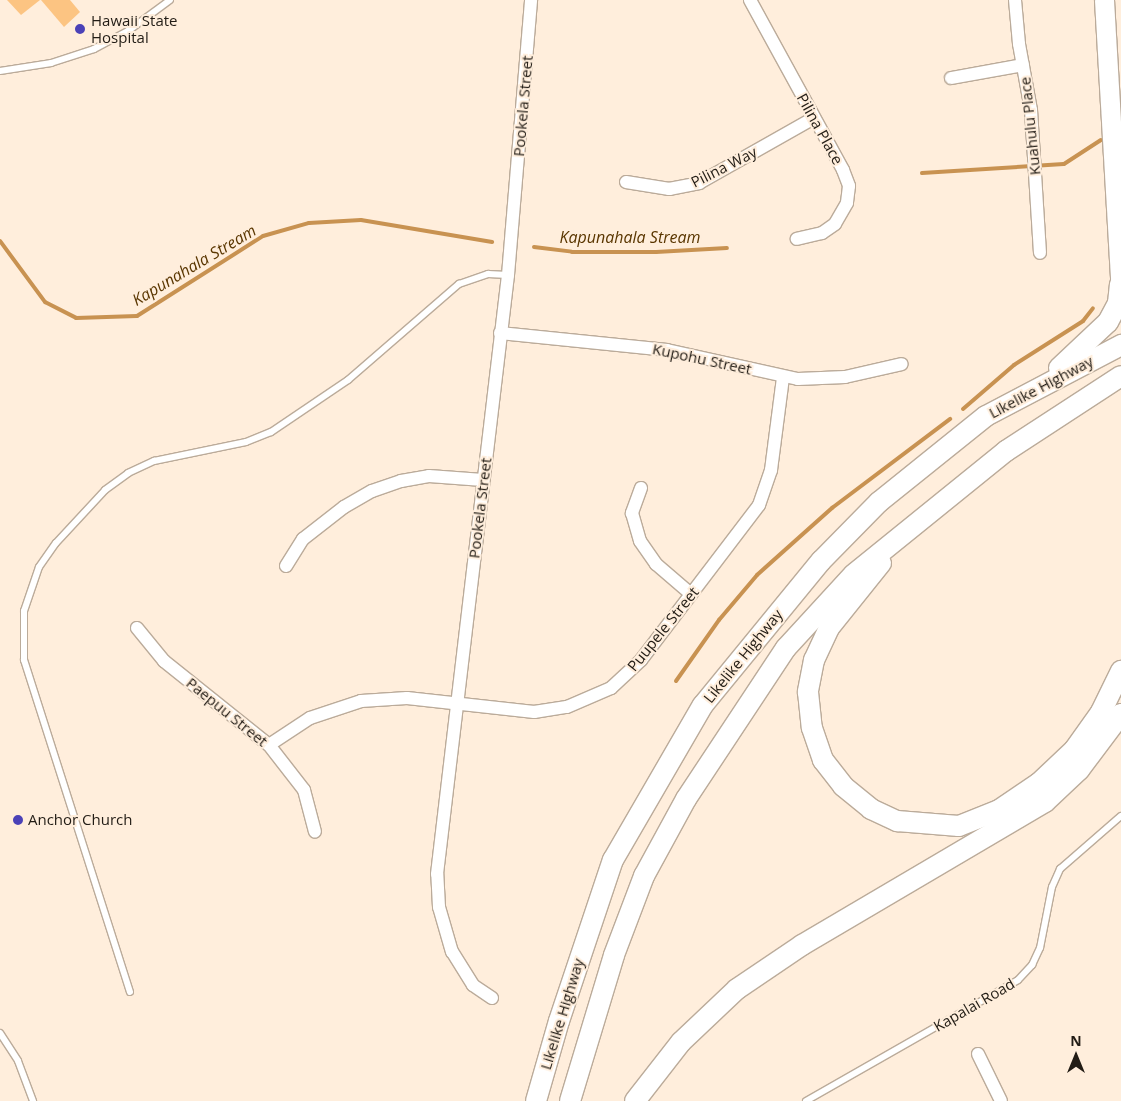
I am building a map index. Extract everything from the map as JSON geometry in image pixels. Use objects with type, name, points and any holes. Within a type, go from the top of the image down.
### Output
[{"type":"highway","points":[[1034,390],[1103,328],[1118,303],[1121,288]]},
{"type":"highway","name":"Likelike Highway","points":[[536,1101],[564,1004],[613,860],[703,705],[821,561],[879,502],[986,416],[1121,345]]},
{"type":"highway","name":"Likelike Highway","points":[[570,1101],[588,1033],[641,885],[686,799],[786,648],[854,574],[901,538],[1006,451],[1121,376]]},
{"type":"highway","points":[[901,538],[828,628],[814,660],[808,692],[812,728],[823,760],[843,786],[870,808],[897,821],[945,826],[977,820],[998,810],[1039,783],[1074,750],[1101,712],[1121,671]]},
{"type":"highway","points":[[635,1101],[681,1042],[737,989],[802,945],[1045,802],[1079,770],[1121,714]]},
{"type":"main road","points":[[1104,0],[1121,288]]},
{"type":"street","name":"Pookela Street","points":[[492,998],[473,985],[459,965],[446,938],[439,907],[437,874],[508,275],[531,0]]},
{"type":"street","name":"Pilina Place","points":[[750,0],[847,178],[849,195],[845,211],[835,224],[822,232],[797,239]]},
{"type":"street","name":"Kuahulu Place","points":[[1015,0],[1035,160],[1040,253]]},
{"type":"street","points":[[951,78],[1023,65]]},
{"type":"street","name":"Pilina Way","points":[[626,182],[669,189],[699,184],[814,118]]},
{"type":"street","name":"Kupohu Street","points":[[500,332],[668,350],[782,377],[829,379],[902,364]]},
{"type":"street","name":"Puupele Street","points":[[270,745],[310,718],[360,700],[406,698],[534,712],[567,707],[591,698],[632,670],[753,514],[764,495],[771,470],[782,377]]},
{"type":"street","points":[[286,566],[303,539],[344,507],[372,491],[401,481],[429,476],[483,480]]},
{"type":"street","points":[[641,488],[632,514],[640,541],[656,564],[691,594]]},
{"type":"street","name":"Paepuu Street","points":[[137,628],[164,661],[270,745],[304,790],[315,832]]},
{"type":"street","points":[[978,1054],[1002,1101]]},
{"type":"lane","points":[[0,71],[51,63],[94,49],[136,26],[170,0]]},
{"type":"lane","points":[[130,992],[34,692],[22,644],[24,611],[30,587],[51,549],[105,490],[128,473],[154,461],[246,442],[271,432],[348,380],[459,284],[488,274],[508,275]]},
{"type":"lane","name":"Kapalai Road","points":[[806,1101],[1018,980],[1032,965],[1040,948],[1052,887],[1060,869],[1121,816]]},
{"type":"lane","points":[[0,1033],[18,1061],[33,1101]]},
{"type":"building","points":[[7,0],[40,0],[21,15]]},
{"type":"building","points":[[41,0],[70,0],[80,12],[64,27]]},
{"type":"waterway","name":"Kapunahala Stream","points":[[922,173],[1064,164],[1101,140]]},
{"type":"waterway","name":"Kapunahala Stream","points":[[0,241],[45,302],[76,318],[137,316],[263,236],[309,223],[361,220],[492,242]]},
{"type":"waterway","name":"Kapunahala Stream","points":[[534,247],[572,252],[656,252],[727,248]]},
{"type":"waterway","points":[[963,409],[1014,365],[1083,321],[1093,308]]},
{"type":"waterway","points":[[676,681],[719,620],[757,575],[832,508],[950,419]]},
{"type":"place","name":"Hawaii State Hospital","points":[[80,29]]},
{"type":"place","name":"Anchor Church","points":[[18,820]]}]
